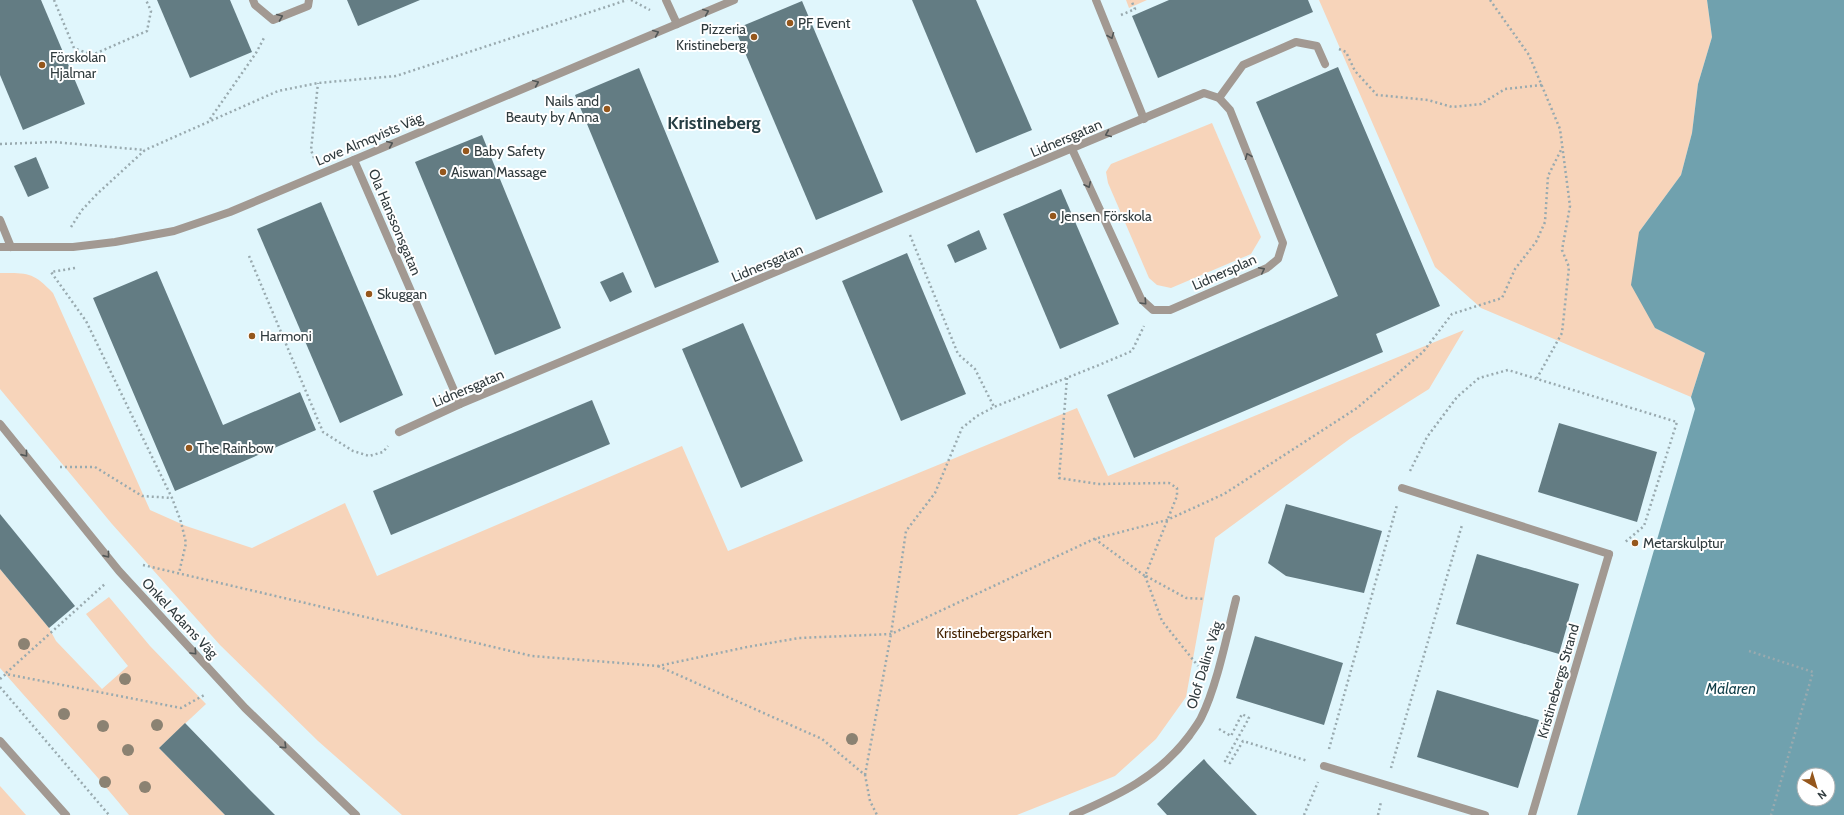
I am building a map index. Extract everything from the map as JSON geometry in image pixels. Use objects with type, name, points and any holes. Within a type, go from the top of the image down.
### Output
[{"type":"street","points":[[253,0],[255,5],[273,20],[308,6],[309,0]]},
{"type":"street","points":[[666,0],[677,24]]},
{"type":"street","name":"Love Almqvists Väg","points":[[0,247],[73,247],[174,232],[230,212],[734,0]]},
{"type":"street","points":[[1096,0],[1144,119],[1204,93],[1219,98],[1243,64],[1296,42],[1317,46],[1325,64]]},
{"type":"street","name":"Lidnersplan","points":[[1153,310],[1170,310],[1266,268],[1278,259],[1283,243],[1230,110],[1219,98]]},
{"type":"street","name":"Lidnersgatan","points":[[400,432],[460,404],[1144,119]]},
{"type":"street","points":[[1072,150],[1141,299],[1153,310]]},
{"type":"street","name":"Ola Hanssonsgatan","points":[[354,160],[460,404]]},
{"type":"street","points":[[0,220],[11,247]]},
{"type":"street","name":"Onkel Adams Väg","points":[[0,424],[119,571],[245,708],[356,815]]},
{"type":"street","points":[[1402,488],[1609,554]]},
{"type":"street","name":"Kristinebergs Strand","points":[[1532,815],[1609,554]]},
{"type":"street","name":"Olof Dalins Väg","points":[[1073,815],[1116,797],[1146,778],[1178,750],[1201,719],[1213,685],[1236,599]]},
{"type":"street","points":[[0,740],[66,815]]},
{"type":"street","points":[[1324,766],[1485,815]]},
{"type":"path","points":[[54,0],[74,48],[92,55],[147,31],[150,11],[146,0]]},
{"type":"path","points":[[71,227],[82,210],[97,194],[145,150],[209,120],[278,91],[318,83],[396,76],[627,0]]},
{"type":"path","points":[[1131,0],[1135,9]]},
{"type":"path","points":[[1490,0],[1529,55],[1560,129],[1570,206],[1562,250],[1569,267],[1562,333],[1537,378]]},
{"type":"path","points":[[209,120],[256,53],[273,20]]},
{"type":"path","points":[[1317,46],[1333,46],[1346,52],[1355,71],[1377,95],[1428,100],[1452,107],[1481,104],[1505,89],[1542,85]]},
{"type":"path","points":[[311,150],[318,83]]},
{"type":"path","points":[[0,144],[54,142],[145,150]]},
{"type":"path","points":[[143,565],[532,656],[658,666],[747,647],[799,638],[892,634],[1094,539],[1167,520],[1224,494],[1357,408],[1422,352],[1452,314],[1502,298],[1515,269],[1536,242],[1545,222],[1548,176],[1562,148]]},
{"type":"path","points":[[904,220],[958,354],[976,369],[994,407]]},
{"type":"path","points":[[249,256],[323,432],[353,451],[369,456],[383,452],[400,432]]},
{"type":"path","points":[[75,268],[51,272],[86,321],[172,498],[181,522],[186,543],[179,573]]},
{"type":"path","points":[[877,815],[870,800],[865,775],[892,634],[906,531],[935,493],[952,448],[962,428],[977,416],[994,407],[1132,350],[1153,310]]},
{"type":"path","points":[[1304,815],[1324,766],[1402,488],[1427,437],[1457,397],[1479,378],[1508,370],[1677,422],[1644,526],[1609,554]]},
{"type":"path","points":[[1067,378],[1059,478],[1098,484],[1169,484],[1177,488],[1177,496],[1145,576],[1162,621],[1198,666]]},
{"type":"path","points":[[60,467],[95,467],[142,496],[172,498]]},
{"type":"path","points":[[1378,815],[1466,509]]},
{"type":"path","points":[[1094,539],[1145,576],[1186,598],[1206,599]]},
{"type":"path","points":[[0,679],[106,583]]},
{"type":"path","points":[[1749,651],[1813,672],[1771,815]]},
{"type":"path","points":[[658,666],[822,738],[865,775]]},
{"type":"path","points":[[6,674],[181,708],[208,693]]},
{"type":"path","points":[[0,687],[109,815]]},
{"type":"path","points":[[1219,729],[1231,736],[1242,714],[1249,718],[1225,761],[1230,763],[1243,741],[1324,766]]},
{"type":"green space","points":[[1126,0],[1147,0],[1129,8]]},
{"type":"green space","points":[[1319,0],[1707,0],[1712,37],[1698,84],[1692,133],[1681,175],[1639,232],[1655,328],[1705,353],[1691,397],[1481,308],[1435,267]]},
{"type":"green space","points":[[1212,123],[1261,237],[1251,254],[1171,288],[1157,285],[1149,278],[1108,183],[1106,172],[1111,164]]},
{"type":"green space","name":"Kristinebergsparken","points":[[0,273],[30,275],[35,277],[53,293],[150,510],[186,526],[252,548],[345,503],[377,576],[682,446],[728,551],[1077,408],[1108,476],[1464,330],[1429,389],[1351,438],[1215,538],[1186,697],[1156,739],[1115,776],[1017,815],[402,815],[318,741],[220,645],[112,524],[0,389]]},
{"type":"green space","points":[[0,569],[49,628],[56,641],[102,689],[128,666],[86,614],[109,597],[150,646],[206,704],[159,748],[225,815],[129,815],[0,668]]},
{"type":"green space","points":[[0,786],[26,815],[0,815]]},
{"type":"water","name":"Mälaren","points":[[1707,0],[1844,0],[1844,815],[1577,815],[1695,409],[1691,397],[1705,353],[1655,328],[1631,285],[1639,232],[1681,175],[1692,133],[1698,84],[1712,37]]},
{"type":"building","points":[[0,0],[41,0],[85,104],[23,130],[0,75]]},
{"type":"building","points":[[157,0],[230,0],[252,52],[190,78]]},
{"type":"building","points":[[347,0],[420,0],[358,26]]},
{"type":"building","points":[[912,0],[976,0],[1032,130],[976,153]]},
{"type":"building","points":[[1169,0],[1308,0],[1313,12],[1158,78],[1132,16]]},
{"type":"building","points":[[802,1],[883,192],[816,220],[735,29]]},
{"type":"building","points":[[1338,67],[1440,306],[1376,334],[1383,352],[1134,458],[1107,395],[1338,296],[1256,102]]},
{"type":"building","points":[[639,68],[719,262],[655,288],[575,95]]},
{"type":"building","points":[[482,135],[561,328],[495,355],[415,162]]},
{"type":"building","points":[[36,157],[49,188],[28,197],[14,166]]},
{"type":"building","points":[[1061,189],[1119,324],[1060,349],[1003,214]]},
{"type":"building","points":[[321,202],[403,395],[340,423],[257,229]]},
{"type":"building","points":[[979,230],[987,249],[955,263],[947,245]]},
{"type":"building","points":[[907,253],[966,394],[901,421],[842,281]]},
{"type":"building","points":[[157,271],[223,425],[300,392],[316,430],[175,491],[93,298]]},
{"type":"building","points":[[623,272],[632,292],[610,302],[600,282]]},
{"type":"building","points":[[743,323],[803,461],[741,488],[682,349]]},
{"type":"building","points":[[592,400],[610,444],[391,535],[373,491]]},
{"type":"building","points":[[1559,423],[1657,452],[1637,522],[1538,492]]},
{"type":"building","points":[[1286,504],[1382,531],[1364,593],[1286,576],[1268,563]]},
{"type":"building","points":[[0,514],[75,606],[49,628],[0,569]]},
{"type":"building","points":[[1477,554],[1579,584],[1559,654],[1456,624]]},
{"type":"building","points":[[1255,636],[1343,663],[1324,725],[1236,698]]},
{"type":"building","points":[[1437,690],[1539,720],[1518,788],[1417,757]]},
{"type":"building","points":[[185,723],[275,815],[225,815],[159,748]]},
{"type":"building","points":[[1204,759],[1257,815],[1167,815],[1157,804]]},
{"type":"place","name":"PF Event","points":[[790,23]]},
{"type":"place","name":"Pizzeria Kristineberg","points":[[754,37]]},
{"type":"place","name":"Förskolan Hjalmar","points":[[42,65]]},
{"type":"place","name":"Nails and Beauty by Anna","points":[[607,109]]},
{"type":"place","name":"Baby Safety","points":[[466,151]]},
{"type":"place","name":"Aiswan Massage","points":[[443,172]]},
{"type":"place","name":"Jensen Förskola","points":[[1053,216]]},
{"type":"place","name":"Skuggan","points":[[369,294]]},
{"type":"place","name":"Harmoni","points":[[252,336]]},
{"type":"place","name":"The Rainbow","points":[[189,448]]},
{"type":"place","name":"Metarskulptur","points":[[1635,543]]},
{"type":"district","name":"Kristineberg","points":[[714,123]]}]
